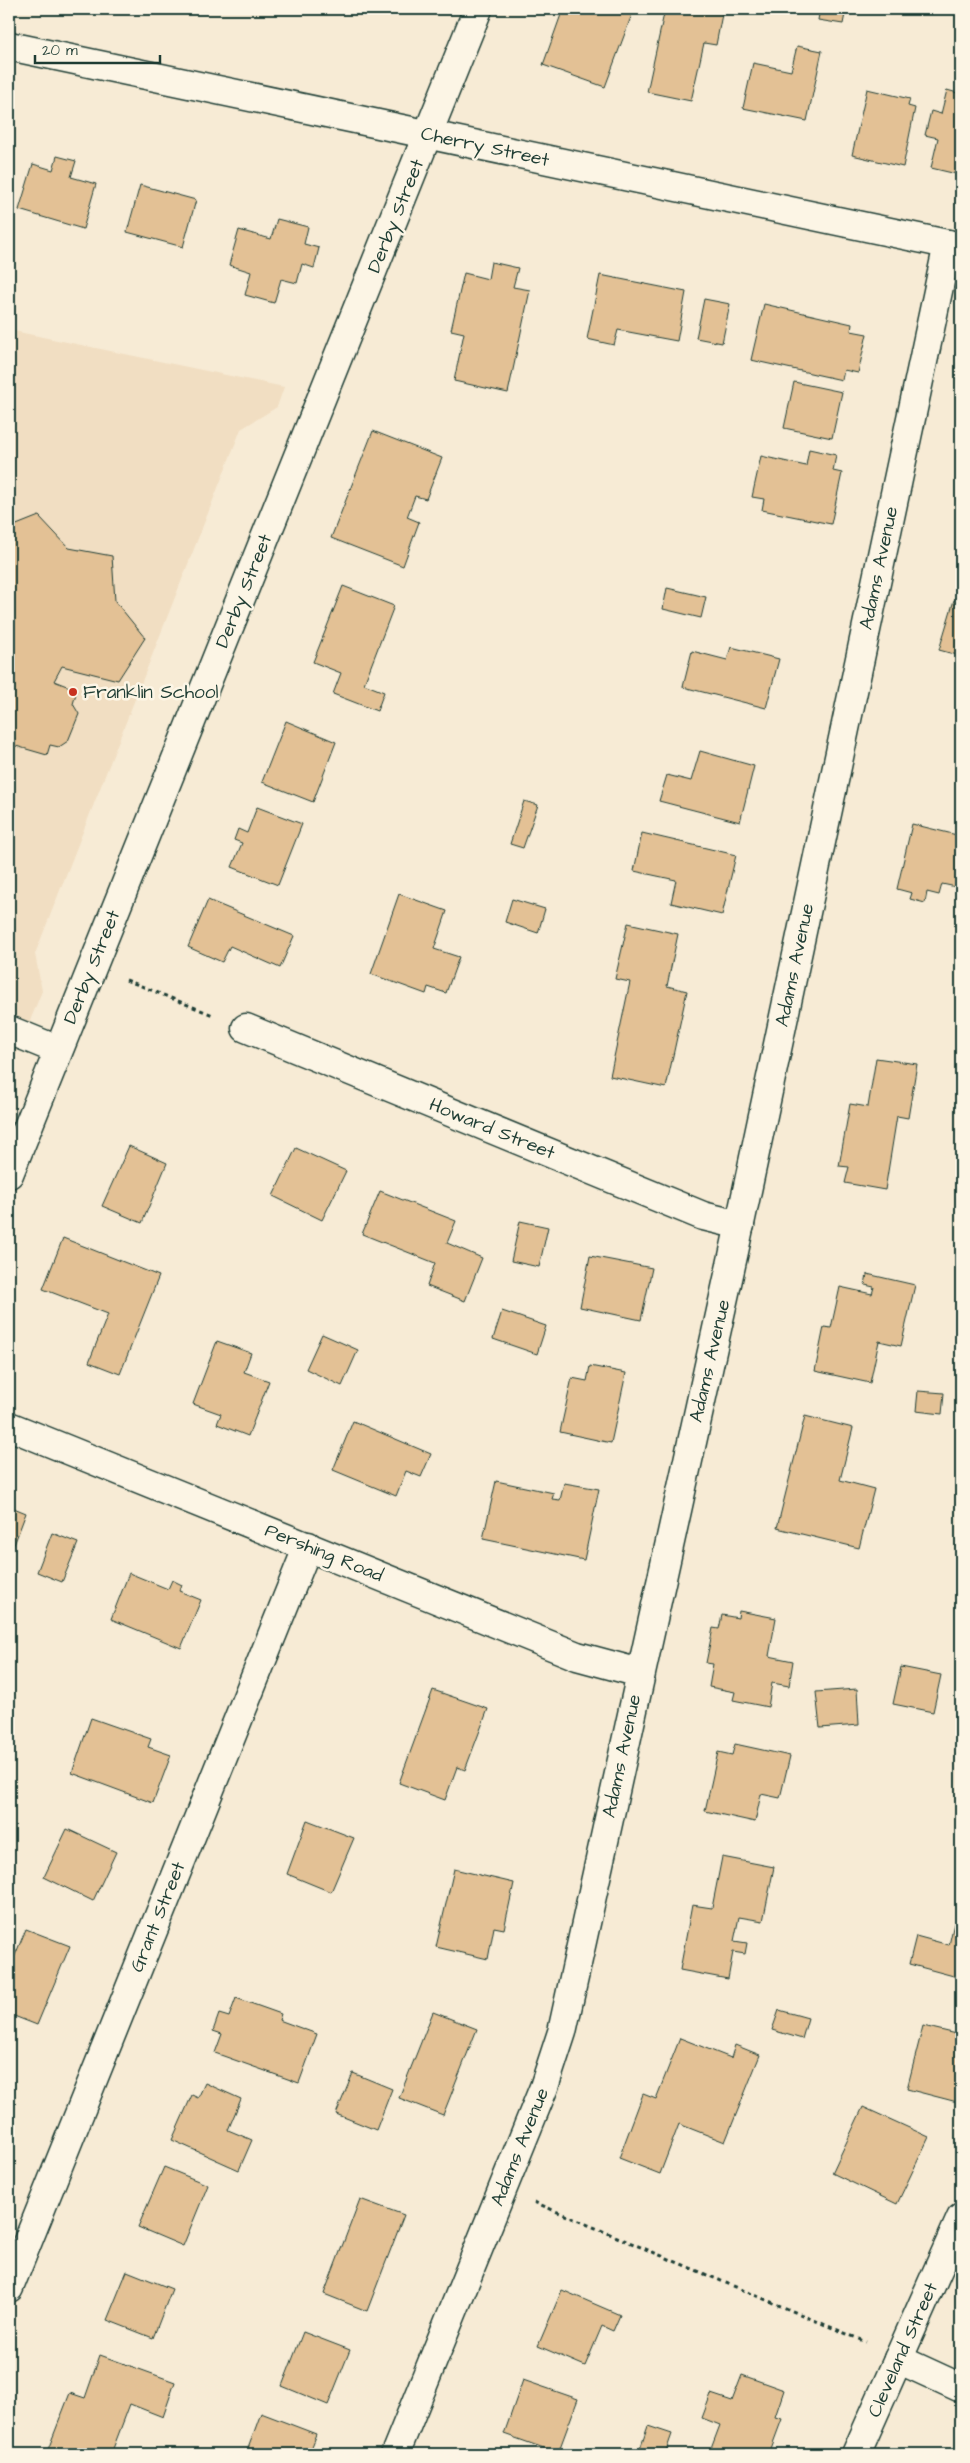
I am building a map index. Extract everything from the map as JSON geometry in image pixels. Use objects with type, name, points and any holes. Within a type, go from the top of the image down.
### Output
[{"type":"street","name":"Derby Street","points":[[9,1174],[478,9]]},
{"type":"street","name":"Cherry Street","points":[[9,46],[428,136],[954,245]]},
{"type":"street","name":"Adams Avenue","points":[[395,2454],[533,2114],[562,2032],[954,245]]},
{"type":"street","name":"Howard Street","points":[[246,1028],[703,1216],[740,1224]]},
{"type":"street","points":[[9,1030],[58,1050]]},
{"type":"street","name":"Pershing Road","points":[[9,1426],[577,1656],[640,1673]]},
{"type":"street","name":"Grant Street","points":[[9,2288],[308,1546]]},
{"type":"street","name":"Cleveland Street","points":[[856,2454],[961,2218]]},
{"type":"street","points":[[898,2359],[961,2388]]},
{"type":"path","points":[[122,979],[246,1028]]},
{"type":"path","points":[[534,2202],[866,2342]]},
{"type":"shaded area","name":"Franklin School","points":[[9,330],[284,387],[277,407],[241,429],[35,954],[42,991],[9,1073]]},
{"type":"building","points":[[563,9],[634,9],[605,87],[543,65]]},
{"type":"building","points":[[665,9],[723,9],[716,45],[704,43],[691,101],[647,92]]},
{"type":"building","points":[[820,9],[846,9],[843,24],[818,20]]},
{"type":"building","points":[[797,46],[822,51],[807,121],[743,108],[753,63],[791,71]]},
{"type":"building","points":[[867,89],[910,99],[908,106],[915,108],[903,167],[852,155]]},
{"type":"building","points":[[947,90],[961,94],[961,175],[931,168],[938,138],[925,135],[931,111],[941,114]]},
{"type":"building","points":[[57,156],[76,161],[71,177],[96,184],[83,229],[19,210],[33,164],[53,170]]},
{"type":"building","points":[[140,185],[196,200],[183,247],[127,232]]},
{"type":"building","points":[[277,219],[308,227],[304,244],[319,248],[314,268],[302,264],[297,283],[281,279],[274,303],[245,295],[251,272],[229,265],[239,230],[271,239]]},
{"type":"building","points":[[491,262],[518,268],[513,287],[530,290],[508,393],[454,381],[464,333],[451,330],[464,273],[488,279]]},
{"type":"building","points":[[600,275],[686,292],[677,341],[618,330],[614,345],[587,339]]},
{"type":"building","points":[[704,299],[730,304],[722,343],[696,338]]},
{"type":"building","points":[[764,304],[852,324],[851,331],[867,334],[858,373],[844,370],[842,380],[751,360]]},
{"type":"building","points":[[794,382],[842,392],[832,438],[784,428]]},
{"type":"building","points":[[373,431],[442,458],[426,499],[415,496],[407,517],[419,522],[403,566],[331,538]]},
{"type":"building","points":[[809,449],[836,455],[833,471],[842,473],[831,524],[762,510],[764,499],[752,497],[761,456],[806,466]]},
{"type":"building","points":[[39,516],[69,548],[112,556],[115,601],[145,638],[118,680],[62,666],[54,681],[77,690],[73,704],[79,714],[68,741],[59,747],[50,745],[47,755],[9,744],[9,528]]},
{"type":"building","points":[[343,586],[394,606],[364,684],[384,692],[377,711],[333,694],[341,673],[313,662]]},
{"type":"building","points":[[667,588],[706,597],[701,618],[663,609]]},
{"type":"building","points":[[954,600],[961,603],[961,656],[939,650]]},
{"type":"building","points":[[731,647],[779,659],[766,708],[683,687],[692,651],[727,660]]},
{"type":"building","points":[[286,721],[336,742],[313,802],[262,782]]},
{"type":"building","points":[[700,751],[754,766],[740,822],[659,801],[667,775],[691,781]]},
{"type":"building","points":[[524,801],[538,805],[523,848],[510,844]]},
{"type":"building","points":[[257,807],[302,824],[278,885],[232,867],[242,843],[234,840],[238,829],[247,833]]},
{"type":"building","points":[[912,824],[961,836],[961,888],[942,884],[939,895],[927,892],[925,903],[910,899],[912,893],[897,889]]},
{"type":"building","points":[[642,833],[736,855],[722,915],[671,903],[676,880],[634,871]]},
{"type":"building","points":[[399,894],[447,911],[434,949],[459,957],[446,993],[428,987],[426,994],[371,974]]},
{"type":"building","points":[[512,899],[545,909],[538,933],[505,922]]},
{"type":"building","points":[[208,900],[294,936],[280,968],[230,946],[222,962],[188,947]]},
{"type":"building","points":[[628,923],[678,934],[667,986],[687,991],[666,1088],[610,1076],[630,982],[615,979]]},
{"type":"building","points":[[876,1058],[917,1064],[908,1118],[897,1116],[885,1190],[845,1183],[849,1167],[839,1166],[850,1104],[868,1107]]},
{"type":"building","points":[[129,1146],[167,1163],[142,1223],[102,1206]]},
{"type":"building","points":[[296,1148],[346,1171],[322,1220],[273,1196]]},
{"type":"building","points":[[380,1191],[456,1221],[447,1243],[482,1258],[465,1301],[427,1286],[435,1263],[362,1234]]},
{"type":"building","points":[[520,1221],[548,1227],[539,1267],[511,1261]]},
{"type":"building","points":[[63,1238],[159,1276],[120,1374],[89,1362],[108,1314],[43,1289]]},
{"type":"building","points":[[590,1256],[652,1268],[641,1320],[580,1307]]},
{"type":"building","points":[[867,1274],[915,1285],[901,1346],[879,1341],[870,1383],[815,1371],[824,1327],[831,1328],[840,1287],[872,1294],[874,1287],[865,1285]]},
{"type":"building","points":[[502,1311],[546,1326],[537,1354],[493,1339]]},
{"type":"building","points":[[322,1334],[358,1350],[342,1386],[306,1369]]},
{"type":"building","points":[[217,1341],[251,1353],[244,1372],[269,1381],[248,1436],[217,1424],[221,1414],[193,1404]]},
{"type":"building","points":[[590,1366],[626,1373],[611,1443],[560,1432],[572,1378],[587,1381]]},
{"type":"building","points":[[918,1391],[944,1393],[942,1414],[916,1411]]},
{"type":"building","points":[[805,1416],[853,1428],[840,1480],[874,1489],[859,1548],[777,1528]]},
{"type":"building","points":[[353,1421],[431,1454],[421,1477],[406,1471],[396,1496],[333,1470]]},
{"type":"building","points":[[496,1481],[554,1493],[552,1499],[560,1500],[564,1483],[599,1489],[584,1560],[483,1539]]},
{"type":"building","points":[[9,1506],[26,1513],[9,1558]]},
{"type":"building","points":[[52,1533],[78,1543],[62,1582],[37,1572]]},
{"type":"building","points":[[129,1573],[168,1589],[172,1580],[182,1585],[179,1591],[201,1600],[181,1648],[111,1619]]},
{"type":"building","points":[[739,1611],[776,1618],[769,1656],[793,1661],[789,1686],[772,1683],[768,1707],[733,1700],[735,1692],[709,1687],[713,1664],[706,1663],[713,1628],[719,1629],[722,1615],[738,1618]]},
{"type":"building","points":[[901,1667],[941,1675],[933,1712],[893,1704]]},
{"type":"building","points":[[857,1689],[859,1725],[820,1728],[816,1692]]},
{"type":"building","points":[[433,1690],[488,1709],[465,1770],[457,1767],[445,1800],[399,1783]]},
{"type":"building","points":[[91,1718],[151,1739],[148,1747],[171,1755],[153,1803],[72,1773]]},
{"type":"building","points":[[735,1744],[790,1756],[780,1798],[761,1794],[755,1822],[705,1811],[718,1752],[732,1755]]},
{"type":"building","points":[[307,1820],[354,1838],[331,1892],[287,1874]]},
{"type":"building","points":[[67,1829],[116,1852],[93,1901],[44,1877]]},
{"type":"building","points":[[722,1857],[774,1867],[763,1921],[739,1917],[734,1941],[747,1943],[745,1954],[733,1952],[728,1979],[680,1970],[692,1905],[712,1908]]},
{"type":"building","points":[[454,1869],[514,1883],[504,1929],[494,1927],[488,1959],[436,1947]]},
{"type":"building","points":[[954,1923],[961,1924],[961,1978],[909,1964],[916,1936],[949,1945]]},
{"type":"building","points":[[26,1929],[70,1946],[37,2025],[9,2014],[9,1964],[11,1965]]},
{"type":"building","points":[[236,1998],[281,2014],[279,2020],[317,2034],[299,2083],[215,2053],[222,2034],[213,2031],[219,2014],[229,2017]]},
{"type":"building","points":[[779,2010],[808,2018],[802,2039],[772,2030]]},
{"type":"building","points":[[433,2012],[477,2029],[443,2115],[399,2098]]},
{"type":"building","points":[[923,2026],[961,2035],[961,2103],[907,2089]]},
{"type":"building","points":[[680,2038],[731,2058],[735,2045],[760,2055],[725,2142],[679,2124],[660,2174],[619,2158],[643,2094],[656,2099]]},
{"type":"building","points":[[353,2073],[392,2089],[376,2130],[336,2114]]},
{"type":"building","points":[[205,2083],[241,2099],[228,2130],[252,2140],[239,2170],[172,2140],[192,2095],[198,2098]]},
{"type":"building","points":[[863,2107],[929,2137],[897,2204],[832,2173]]},
{"type":"building","points":[[164,2167],[208,2185],[183,2246],[138,2227]]},
{"type":"building","points":[[360,2199],[404,2215],[367,2311],[324,2294]]},
{"type":"building","points":[[127,2271],[172,2289],[153,2338],[107,2320]]},
{"type":"building","points":[[562,2290],[620,2315],[613,2331],[602,2326],[585,2366],[538,2346]]},
{"type":"building","points":[[303,2332],[350,2350],[328,2405],[282,2386]]},
{"type":"building","points":[[100,2355],[175,2382],[163,2417],[130,2404],[111,2454],[54,2454],[47,2452],[70,2393],[85,2398]]},
{"type":"building","points":[[742,2375],[784,2390],[775,2417],[782,2419],[769,2454],[709,2454],[720,2425],[702,2418],[711,2394],[732,2401]]},
{"type":"building","points":[[523,2380],[578,2399],[558,2453],[504,2434]]},
{"type":"building","points":[[261,2413],[316,2434],[308,2454],[246,2454]]},
{"type":"building","points":[[648,2426],[672,2434],[665,2454],[656,2454],[640,2449]]},
{"type":"place","name":"Franklin School","points":[[73,692]]}]
